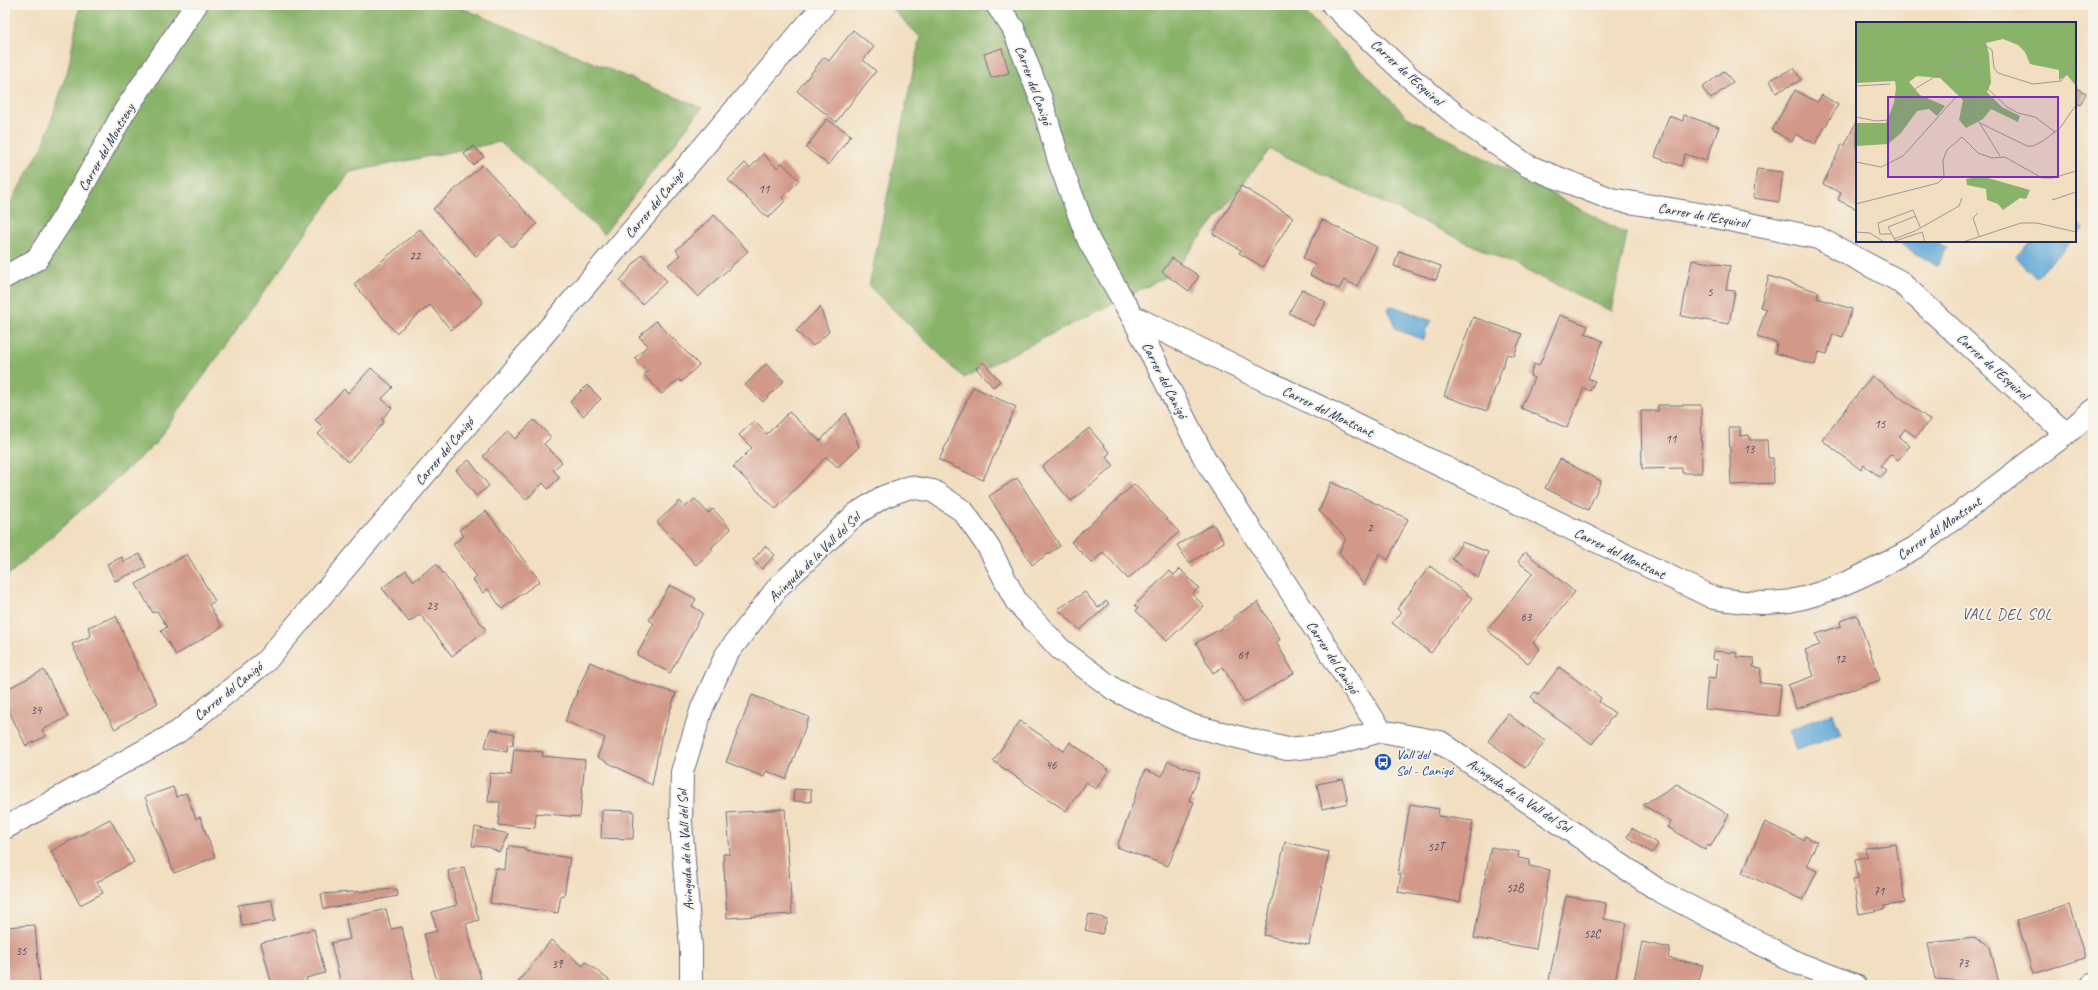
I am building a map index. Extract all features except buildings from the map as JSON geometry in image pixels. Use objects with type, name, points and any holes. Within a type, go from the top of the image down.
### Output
[{"type":"street","name":"Carrer del Montseny","points":[[5,276],[36,259],[74,201],[124,112],[196,5]]},
{"type":"street","name":"Carrer del Canigó","points":[[5,828],[178,732],[266,661],[824,5]]},
{"type":"street","name":"Carrer del Canigó","points":[[997,5],[1013,28],[1041,99],[1060,164],[1089,241],[1132,316],[1205,459],[1381,731]]},
{"type":"street","name":"Carrer de l'Esquirol","points":[[1333,5],[1419,85],[1466,123],[1528,166],[1612,199],[1705,215],[1818,238],[1899,281],[2066,434]]},
{"type":"street","name":"Carrer del Montsant","points":[[1132,316],[1714,598],[1750,603],[1789,601],[1820,593],[1890,562],[1916,547],[2066,434],[2093,410]]},
{"type":"street","name":"Avinguda de la Vall del Sol","points":[[691,985],[691,949],[681,822],[682,772],[702,708],[726,655],[779,586],[856,514],[883,497],[910,487],[933,491],[963,511],[988,548],[1016,602],[1060,649],[1115,690],[1193,726],[1287,749],[1331,746],[1381,731],[1440,742],[1658,890],[1797,963],[1855,985]]},
{"type":"green space","points":[[80,5],[455,5],[702,108],[604,234],[500,142],[350,172],[155,444],[5,578],[5,212],[43,146],[68,69]]},
{"type":"green space","points":[[888,5],[1298,5],[1407,117],[1627,234],[1611,311],[1270,149],[1172,274],[964,378],[869,286],[920,37]]},
{"type":"water","points":[[2076,221],[2084,229],[2076,237]]},
{"type":"water","points":[[1902,242],[1937,242],[1947,248],[1937,266],[1901,244]]},
{"type":"water","points":[[2030,242],[2071,242],[2036,277],[2015,257]]},
{"type":"water","points":[[1393,306],[1432,321],[1426,329],[1424,340],[1395,329],[1393,319],[1388,312],[1389,307]]},
{"type":"water","points":[[1833,713],[1841,735],[1796,750],[1789,730]]},
{"type":"place","name":"Vall del Sol - Canigó","points":[[1383,762]]},
{"type":"district","name":"VALL DEL SOL","points":[[2007,614]]}]
